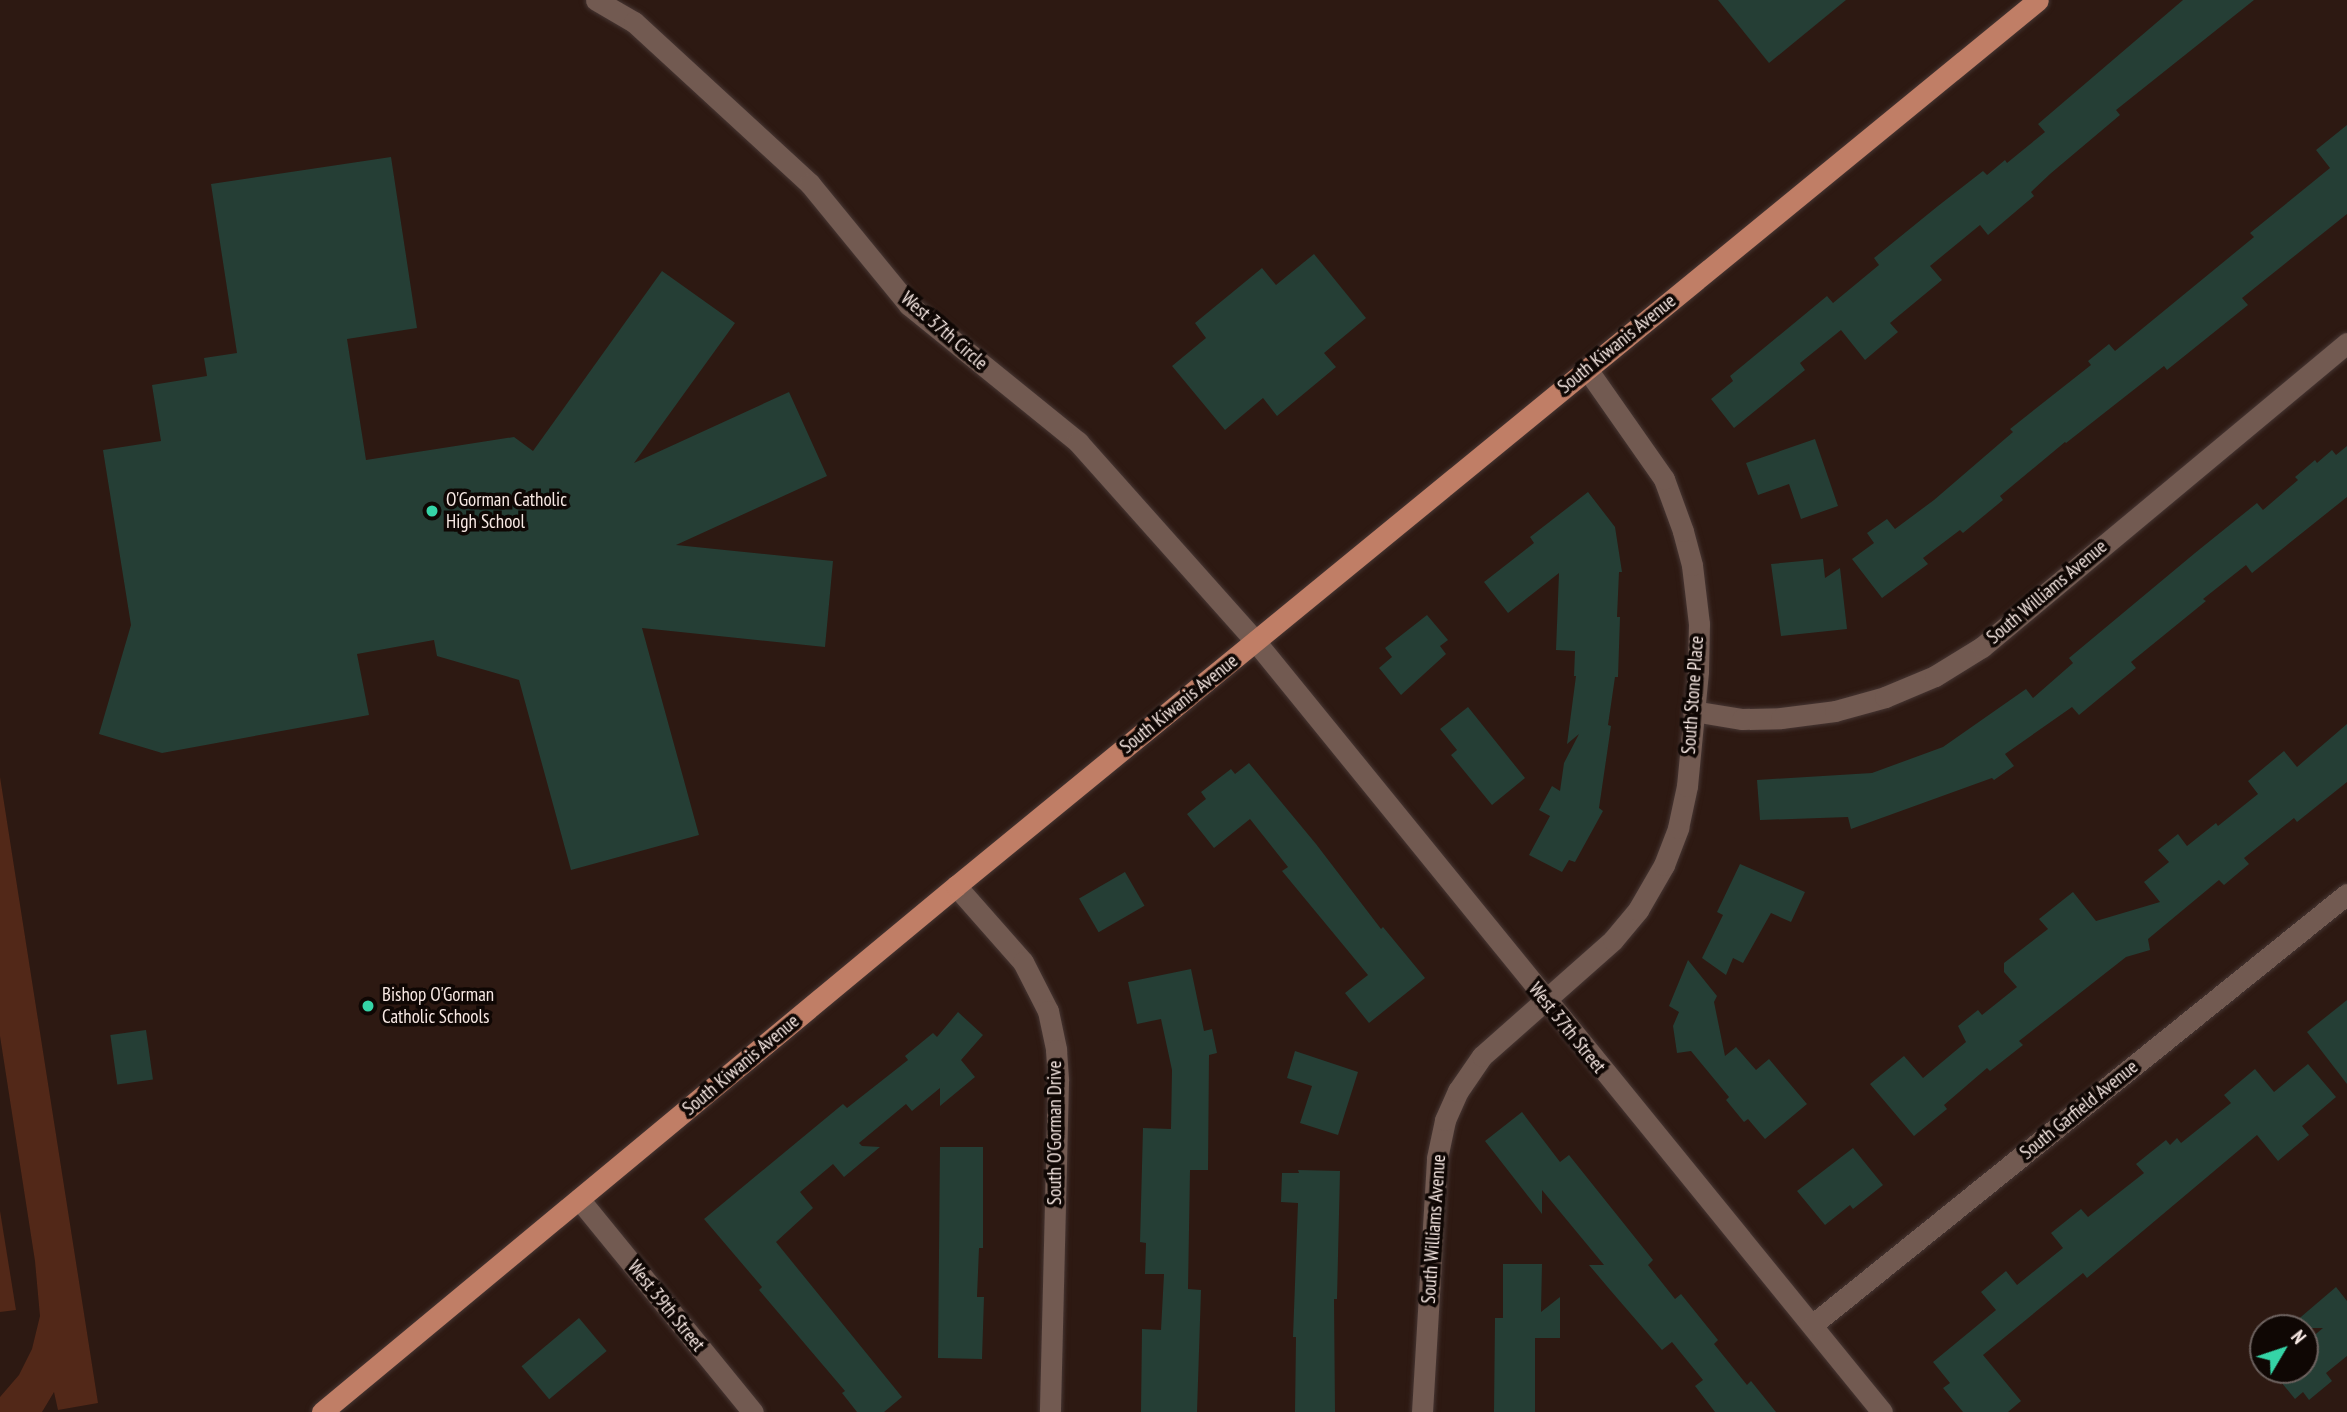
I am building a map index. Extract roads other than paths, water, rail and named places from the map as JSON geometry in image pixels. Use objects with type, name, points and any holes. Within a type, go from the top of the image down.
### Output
[{"type":"main road","name":"South Kiwanis Avenue","points":[[322,1412],[956,887],[2038,0]]},
{"type":"street","name":"West 37th Circle","points":[[596,0],[635,22],[810,184],[909,305],[1077,442],[1256,642]]},
{"type":"street","name":"South Williams Avenue","points":[[1693,711],[1742,719],[1781,718],[1835,711],[1885,697],[1935,676],[1982,646],[2347,343]]},
{"type":"street","name":"South Stone Place","points":[[1545,1001],[1613,940],[1638,910],[1664,865],[1678,828],[1687,786],[1698,671],[1699,624],[1692,565],[1664,479],[1587,369]]},
{"type":"street","name":"West 37th Street","points":[[1256,642],[1545,1001],[1882,1412]]},
{"type":"street","name":"South O'Gorman Drive","points":[[956,887],[1023,962],[1048,1011],[1056,1050],[1058,1081],[1050,1412]]},
{"type":"street","name":"South Garfield Avenue","points":[[1812,1325],[2347,894]]},
{"type":"street","name":"South Williams Avenue","points":[[1422,1412],[1437,1158],[1446,1120],[1458,1091],[1482,1056],[1498,1038],[1545,1001]]},
{"type":"street","name":"West 39th Street","points":[[579,1199],[753,1412]]},
{"type":"place","name":"O'Gorman Catholic High School","points":[[432,511]]},
{"type":"place","name":"Bishop O'Gorman Catholic Schools","points":[[368,1006]]}]
